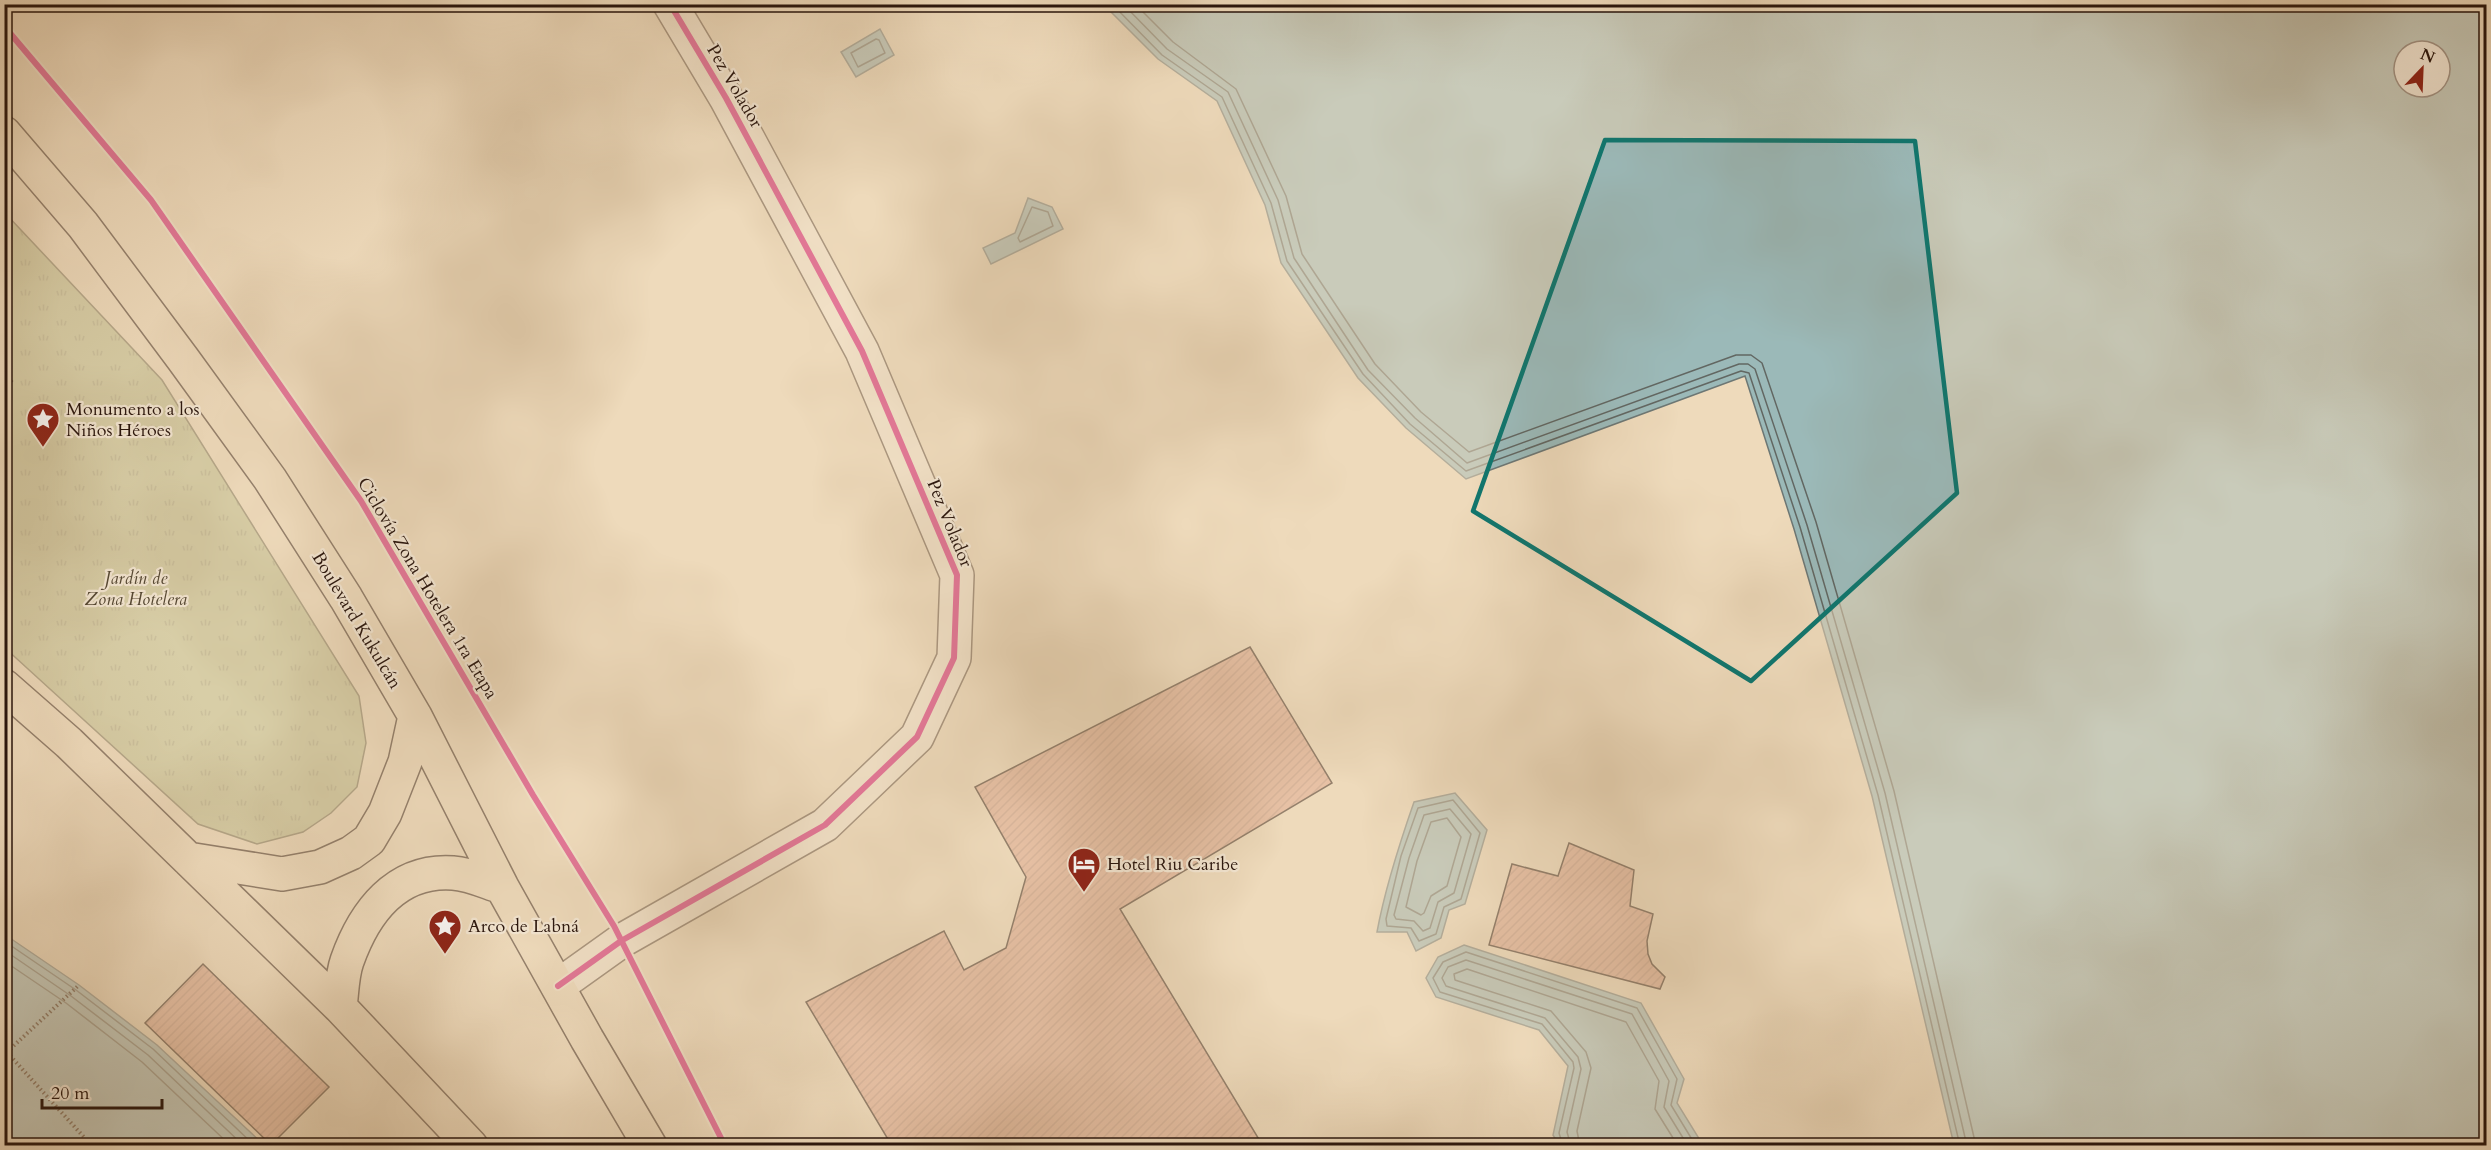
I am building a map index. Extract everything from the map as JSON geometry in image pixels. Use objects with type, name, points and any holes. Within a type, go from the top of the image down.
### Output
[{"type":"main road","name":"Boulevard Kukulcán","points":[[4,133],[83,225],[270,479],[346,598],[415,716],[502,887],[650,1146]]},
{"type":"main road","points":[[4,686],[69,743],[340,1007],[471,1146]]},
{"type":"main road","points":[[188,859],[282,874],[320,867],[351,853],[369,840],[385,813],[405,762],[415,716]]},
{"type":"main road","points":[[340,1007],[347,961],[361,929],[377,906],[394,888],[413,879],[452,873],[474,877],[502,887]]},
{"type":"street","name":"Pez Volador","points":[[558,986],[621,941],[825,825],[918,737],[954,658],[957,575],[862,351],[726,98],[670,4]]},
{"type":"path","points":[[4,376],[14,384]]},
{"type":"path","points":[[79,985],[6,1051],[92,1146]]},
{"type":"highlighted area","points":[[1605,140],[1915,141],[1957,493],[1751,681],[1473,511]]},
{"type":"green space","name":"Jardín de Zona Hotelera","points":[[5,213],[162,380],[359,696],[366,743],[357,787],[331,813],[303,832],[257,844],[198,824],[5,648]]},
{"type":"water","points":[[1104,5],[2486,5],[2486,1145],[1954,1145],[1872,796],[1794,529],[1745,376],[1466,479],[1406,428],[1358,378],[1281,263],[1265,205],[1217,101],[1158,59]]},
{"type":"water","points":[[880,29],[894,55],[856,77],[841,52]]},
{"type":"water","points":[[1028,198],[1052,207],[1063,229],[991,264],[983,248],[1015,233]]},
{"type":"water","points":[[1455,793],[1487,830],[1465,904],[1449,910],[1441,938],[1416,951],[1407,932],[1377,932],[1384,899],[1414,802]]},
{"type":"water","points":[[4,934],[79,985],[157,1045],[264,1145],[5,1145]]},
{"type":"water","points":[[1464,945],[1641,1003],[1684,1079],[1677,1103],[1703,1145],[1559,1145],[1553,1135],[1568,1066],[1539,1030],[1436,997],[1426,978],[1438,957]]},
{"type":"building","name":"Hotel Riu Caribe","points":[[1250,647],[1332,783],[1120,909],[1263,1146],[892,1146],[806,1002],[944,931],[964,970],[1006,948],[1026,877],[975,787]]},
{"type":"building","points":[[1569,843],[1634,870],[1630,906],[1653,914],[1647,941],[1648,954],[1652,964],[1665,977],[1660,989],[1489,945],[1512,864],[1558,876]]},
{"type":"building","points":[[203,964],[329,1087],[271,1145],[145,1023]]},
{"type":"cycle path","points":[[558,986],[621,941],[825,825],[917,737],[954,658],[957,575],[862,351],[726,98],[670,4]]},
{"type":"cycle path","name":"Ciclovía Zona Hotelera 1ra Etapa","points":[[4,26],[151,200],[361,501],[533,795],[614,926],[725,1146]]},
{"type":"place","name":"Monumento a los Niños Héroes","points":[[43,448]]},
{"type":"place","name":"Hotel Riu Caribe","points":[[1084,893]]},
{"type":"place","name":"Arco de Labná","points":[[445,955]]}]
